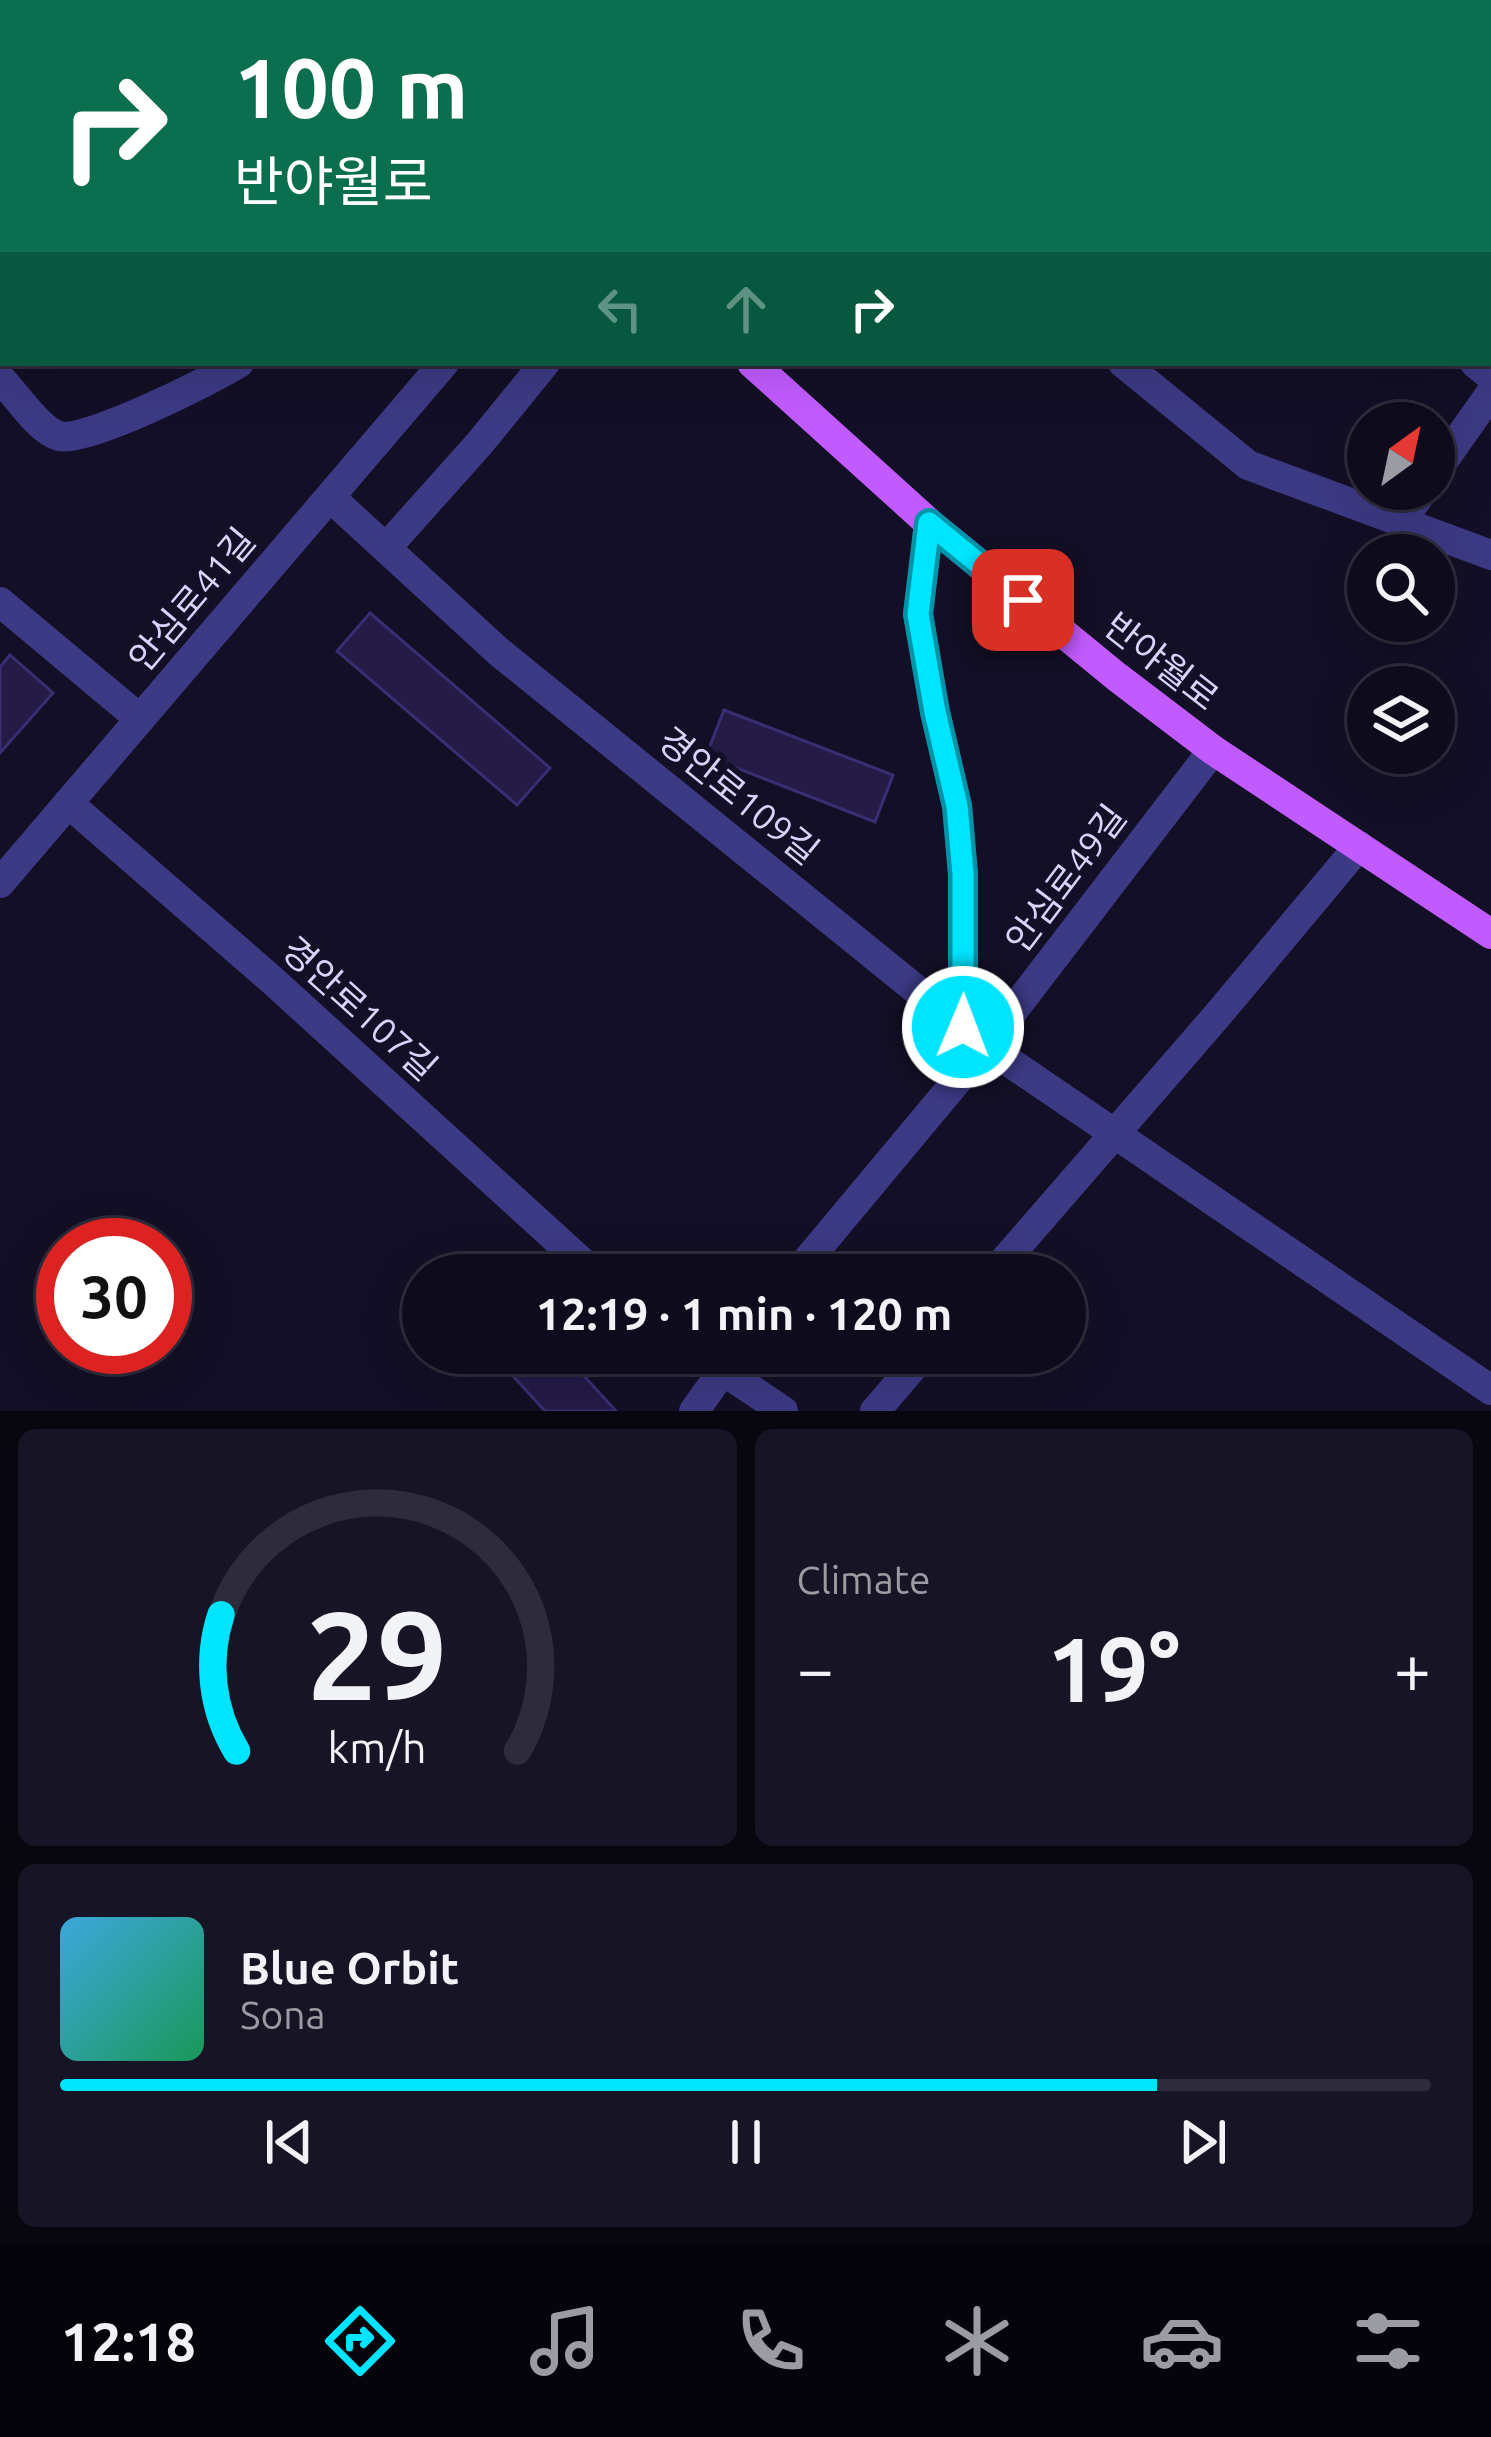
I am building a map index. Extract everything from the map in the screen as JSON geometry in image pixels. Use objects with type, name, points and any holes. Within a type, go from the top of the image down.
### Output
[{"type":"main road","name":"반야월로","points":[[755,366],[929,523],[1117,677],[1213,750],[1491,934]]},
{"type":"street","points":[[0,378],[37,420],[61,436],[85,434],[234,366]]},
{"type":"street","name":"안심로41길","points":[[0,883],[438,366]]},
{"type":"street","points":[[386,548],[542,366]]},
{"type":"street","points":[[1127,366],[1248,465],[1491,555]]},
{"type":"street","points":[[1455,444],[1491,393]]},
{"type":"street","name":"경안로109길","points":[[330,497],[499,652],[975,1036],[1491,1390]]},
{"type":"street","points":[[1401,522],[1409,510]]},
{"type":"street","points":[[929,523],[918,614],[957,806],[975,1036]]},
{"type":"street","points":[[0,602],[140,719]]},
{"type":"street","name":"안심로49길","points":[[811,1254],[975,1036],[1213,750]]},
{"type":"street","name":"경안로107길","points":[[68,802],[573,1254]]},
{"type":"street","points":[[1010,1254],[1359,846]]},
{"type":"street","points":[[694,1411],[721,1374]]},
{"type":"street","points":[[744,1374],[783,1411]]},
{"type":"street","points":[[875,1411],[907,1374]]},
{"type":"building","points":[[370,613],[550,768],[517,805],[337,651]]},
{"type":"building","points":[[10,655],[53,693],[0,753],[0,667]]},
{"type":"building","points":[[724,710],[893,775],[875,822],[706,756]]},
{"type":"building","points":[[511,1374],[582,1374],[616,1411],[545,1411]]},
{"type":"route","points":[[963,1027],[963,874],[957,806],[918,614],[929,523],[1023,600]]}]
